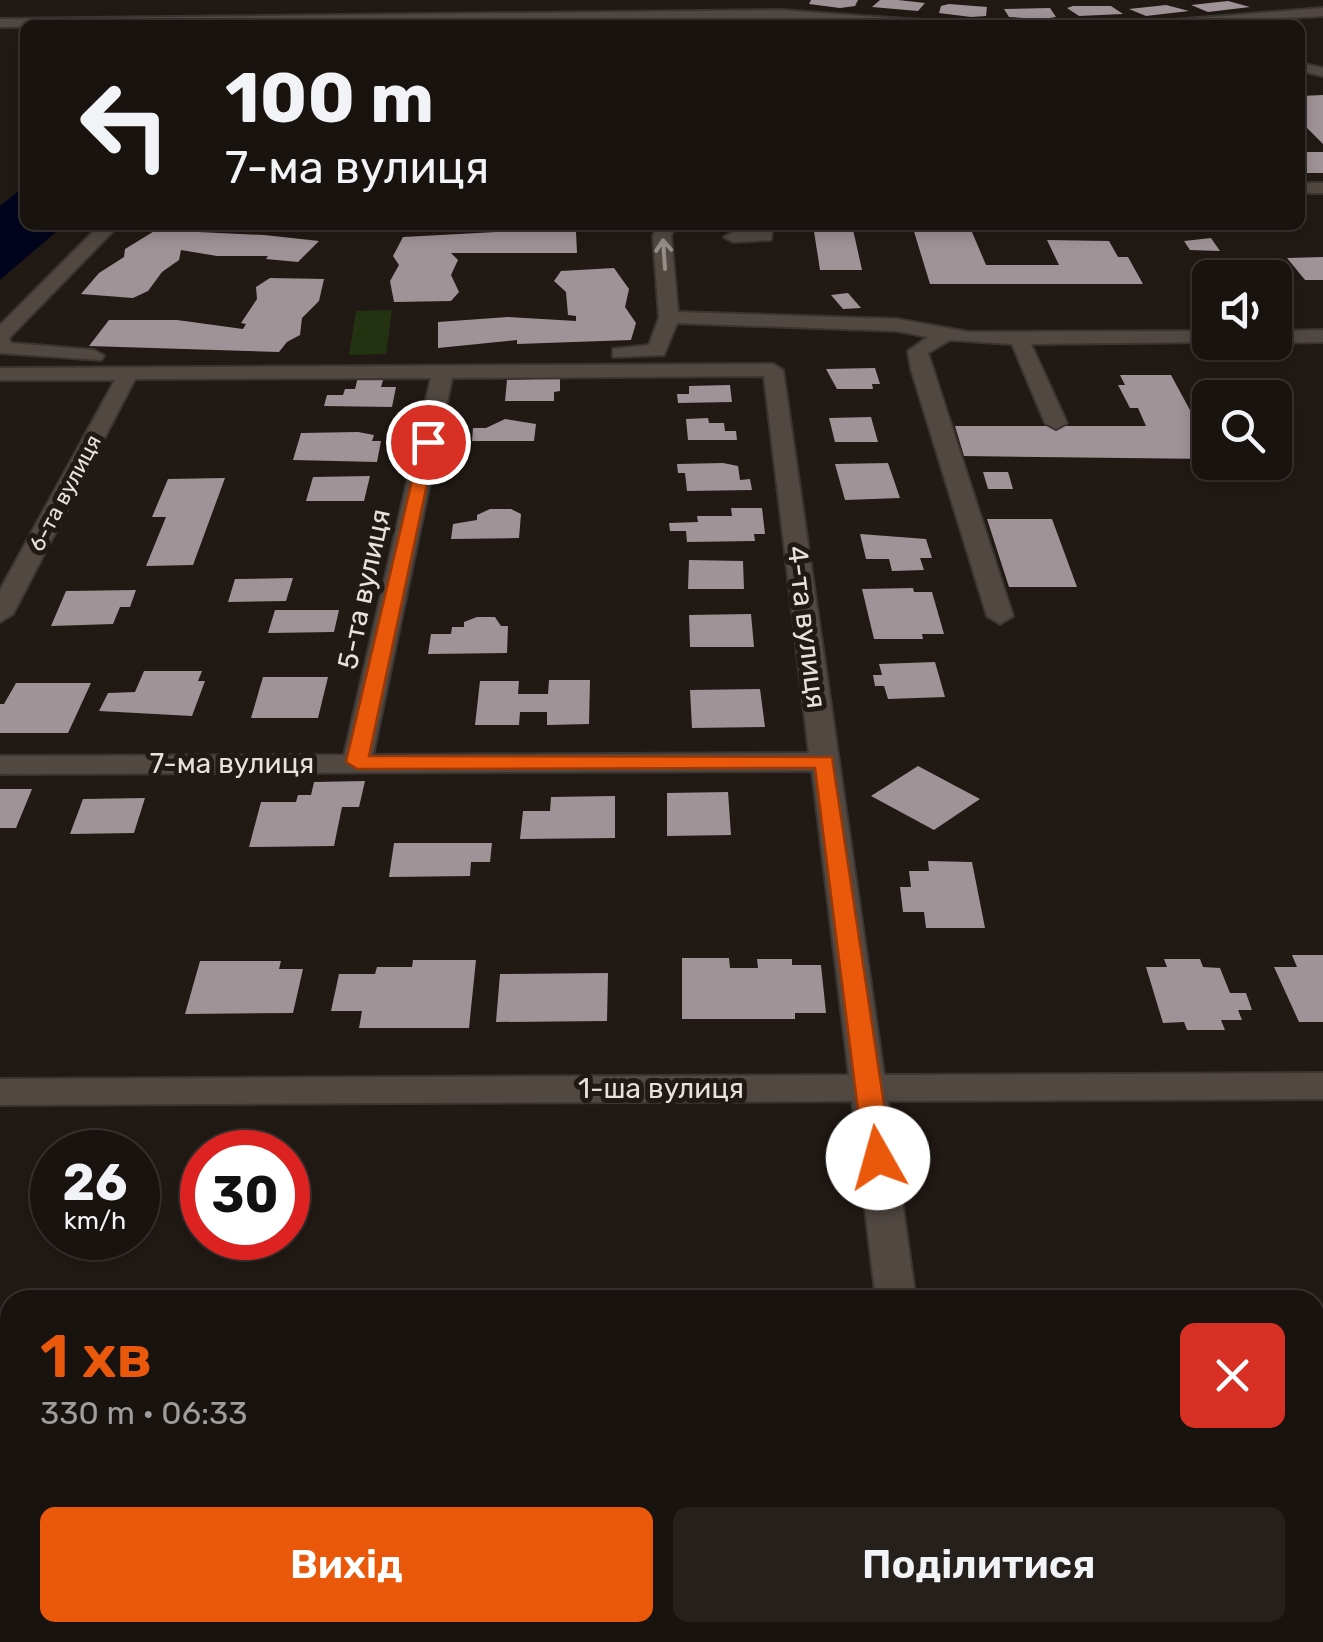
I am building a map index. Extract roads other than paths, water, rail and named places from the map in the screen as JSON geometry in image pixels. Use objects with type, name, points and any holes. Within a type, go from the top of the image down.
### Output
[{"type":"street","points":[[1234,20],[1323,14]]},
{"type":"street","points":[[1277,20],[1323,14]]},
{"type":"street","points":[[712,20],[722,15]]},
{"type":"street","points":[[648,20],[722,15],[846,20]]},
{"type":"street","points":[[757,15],[820,20]]},
{"type":"street","points":[[105,230],[0,338],[4,348],[104,357],[402,360],[657,352],[669,318],[664,230]]},
{"type":"street","points":[[733,237],[765,236],[764,230]]},
{"type":"street","points":[[669,318],[710,316],[898,325],[945,335],[1018,338],[1192,337]]},
{"type":"street","points":[[945,335],[918,351],[920,369],[1000,616]]},
{"type":"street","points":[[1292,337],[1323,336]]},
{"type":"street","points":[[1018,338],[1056,424]]},
{"type":"street","points":[[0,374],[443,370]]},
{"type":"street","name":"4-та вулиця","points":[[443,370],[773,370],[895,1290]]},
{"type":"street","name":"5-та вулиця","points":[[357,762],[443,370]]},
{"type":"street","name":"6-та вулиця","points":[[0,614],[129,372]]},
{"type":"street","name":"7-ма вулиця","points":[[0,765],[825,762]]},
{"type":"street","name":"1-ша вулиця","points":[[0,1092],[1323,1086]]},
{"type":"water","points":[[20,190],[20,230],[58,230],[0,280],[0,206]]}]
